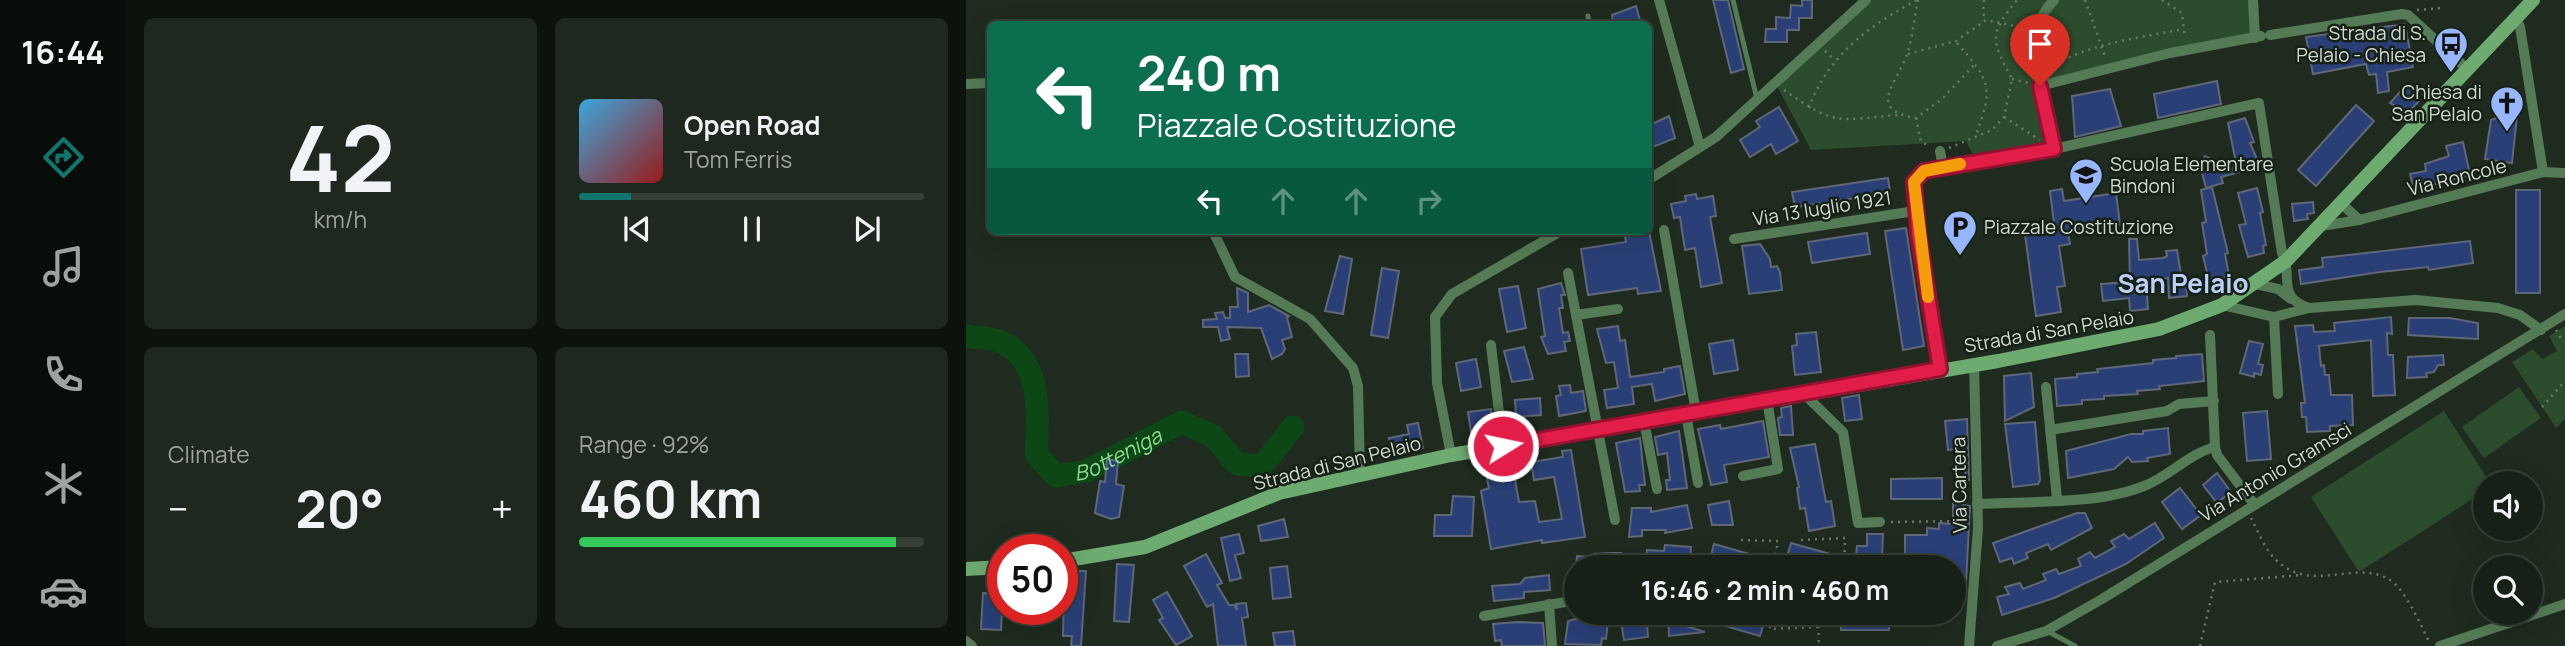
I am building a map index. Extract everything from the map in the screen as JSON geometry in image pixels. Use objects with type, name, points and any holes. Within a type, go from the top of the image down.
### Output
[{"type":"main road","name":"Strada di San Pelaio","points":[[1078,558],[1145,547],[1279,493],[1451,455],[1974,365],[2158,330],[2222,305],[2256,285],[2286,261],[2531,1]]},
{"type":"main road","points":[[969,571],[987,569]]},
{"type":"street","points":[[1659,0],[1700,147]]},
{"type":"street","points":[[1652,177],[1700,147],[1758,100],[1866,0]]},
{"type":"street","points":[[2054,0],[2043,12],[2035,30],[2040,86],[2054,149]]},
{"type":"street","points":[[2253,0],[2262,36]]},
{"type":"street","points":[[2040,86],[2186,50],[2408,15],[2466,68]]},
{"type":"street","points":[[2515,16],[2522,38],[2543,172]]},
{"type":"street","points":[[966,84],[987,83]]},
{"type":"street","points":[[1940,369],[1915,211],[1913,188],[1917,175],[1943,167],[2054,149],[2259,103],[2282,253],[2286,261],[2286,279],[2292,299]]},
{"type":"street","points":[[1940,151],[1943,167]]},
{"type":"street","name":"Via Roncole","points":[[2321,226],[2359,220],[2543,172],[2565,173]]},
{"type":"street","points":[[2342,204],[2359,220]]},
{"type":"street","name":"Via 13 luglio 1921","points":[[1734,239],[1915,211]]},
{"type":"street","points":[[1664,230],[1691,413],[1698,483]]},
{"type":"street","points":[[1215,235],[1235,277],[1310,320],[1353,368],[1359,386],[1360,475]]},
{"type":"street","points":[[1451,455],[1437,383],[1435,317],[1452,294],[1554,235]]},
{"type":"street","points":[[1568,273],[1615,520]]},
{"type":"street","points":[[2256,285],[2278,289],[2309,309]]},
{"type":"street","points":[[2222,305],[2274,317],[2309,309],[2416,300],[2498,308],[2520,314],[2541,330]]},
{"type":"street","points":[[1576,315],[1618,309]]},
{"type":"street","name":"Via Antonio Gramsci","points":[[1997,646],[2046,631],[2565,314]]},
{"type":"street","points":[[2274,317],[2278,394]]},
{"type":"street","points":[[2210,335],[2215,447],[2217,455],[2250,507]]},
{"type":"street","points":[[1491,345],[1503,446]]},
{"type":"street","name":"Via Cartera","points":[[1969,646],[1978,521],[1974,365]]},
{"type":"street","points":[[2046,387],[2057,499]]},
{"type":"street","points":[[1803,393],[1843,432],[1858,523],[1880,522]]},
{"type":"street","points":[[1743,476],[1778,469],[1767,399]]},
{"type":"street","points":[[2050,430],[2167,411],[2179,404],[2214,401]]},
{"type":"street","points":[[1644,421],[1657,489]]},
{"type":"street","points":[[1977,504],[2131,491],[2158,480],[2215,447]]},
{"type":"street","points":[[1484,616],[1564,602]]},
{"type":"street","points":[[1549,604],[1552,646]]},
{"type":"street","points":[[2440,646],[2565,604]]},
{"type":"street","points":[[966,641],[972,646]]},
{"type":"lane","points":[[1733,0],[1758,100]]},
{"type":"lane","points":[[1588,16],[1589,21]]},
{"type":"lane","points":[[2046,631],[2076,646]]},
{"type":"path","points":[[1898,115],[1891,110],[1888,101],[1892,81],[1907,55],[1917,0]]},
{"type":"path","points":[[1810,108],[1816,88],[1835,60],[1884,18],[1917,0]]},
{"type":"path","points":[[1984,0],[1983,13],[1986,20]]},
{"type":"path","points":[[1916,118],[1921,142],[1940,151],[1992,130],[2004,117],[2012,79],[1999,55],[1995,32],[1998,23],[2017,0]]},
{"type":"path","points":[[2085,0],[2103,45],[2108,69]]},
{"type":"path","points":[[2162,0],[2182,13],[2186,50]]},
{"type":"path","points":[[2408,15],[2419,9],[2441,8]]},
{"type":"path","points":[[1907,55],[1956,41],[1986,20],[2035,30]]},
{"type":"path","points":[[2039,73],[2073,54],[2103,45],[2184,29]]},
{"type":"path","points":[[1956,41],[1986,77],[1988,103],[1976,135]]},
{"type":"path","points":[[1818,45],[1835,60]]},
{"type":"path","points":[[1776,84],[1810,108],[1832,119],[1846,121],[1898,115],[1916,118],[1942,99],[1975,64]]},
{"type":"path","points":[[2012,79],[2040,86]]},
{"type":"path","points":[[2004,117],[2054,149]]},
{"type":"path","points":[[2542,407],[2565,382]]},
{"type":"path","points":[[2250,507],[2275,560],[2302,575]]},
{"type":"path","points":[[1880,522],[1978,521]]},
{"type":"path","points":[[1801,540],[1845,538],[1844,555]]},
{"type":"path","points":[[1741,540],[1778,541],[1775,555]]},
{"type":"path","points":[[2200,646],[2215,582],[2302,575],[2321,578],[2367,572],[2391,581],[2416,615],[2431,646]]},
{"type":"path","points":[[1770,625],[1770,629],[1818,627],[1819,646]]},
{"type":"green space","points":[[1866,0],[2253,0],[2255,38],[2042,85],[2054,149],[1976,161],[1966,141],[1811,150],[1776,84]]},
{"type":"green space","points":[[2565,326],[2565,419],[2556,428],[2512,362],[2533,349],[2542,359],[2557,351],[2549,336]]},
{"type":"green space","points":[[2519,387],[2541,418],[2484,458],[2462,427]]},
{"type":"green space","points":[[2444,411],[2482,471],[2473,471],[2473,499],[2359,572],[2311,497]]},
{"type":"building","points":[[1713,0],[1728,0],[1744,69],[1731,73]]},
{"type":"building","points":[[1802,0],[1812,0],[1812,18],[1799,18],[1799,30],[1787,30],[1787,42],[1765,42],[1766,29],[1776,29],[1776,17],[1790,18],[1791,5],[1802,6]]},
{"type":"building","points":[[1636,6],[1640,21],[1613,21],[1612,15]]},
{"type":"building","points":[[2405,24],[2413,67],[2387,72],[2389,91],[2378,93],[2376,74],[2369,75],[2366,64],[2313,74],[2306,37]]},
{"type":"building","points":[[2217,81],[2221,104],[2158,118],[2154,94]]},
{"type":"building","points":[[2406,85],[2415,92],[2412,95],[2419,101],[2408,113],[2390,103]]},
{"type":"building","points":[[2110,89],[2121,126],[2075,137],[2072,96]]},
{"type":"building","points":[[2356,105],[2374,121],[2316,186],[2298,170]]},
{"type":"building","points":[[1779,107],[1798,141],[1776,154],[1771,144],[1750,157],[1740,140],[1760,127],[1756,121]]},
{"type":"building","points":[[2499,113],[2517,116],[2512,163],[2485,159],[2491,120],[2499,117]]},
{"type":"building","points":[[1669,116],[1675,138],[1652,147],[1652,124]]},
{"type":"building","points":[[2245,118],[2254,142],[2250,143],[2257,159],[2253,160],[2255,168],[2221,177],[2223,183],[2206,188],[2200,165],[2205,156],[2215,161],[2217,168],[2237,168],[2228,123]]},
{"type":"building","points":[[2463,142],[2470,175],[2414,190],[2410,174],[2426,171],[2425,164],[2449,156],[2446,146]]},
{"type":"building","points":[[1888,178],[1890,193],[1795,207],[1792,192]]},
{"type":"building","points":[[2212,187],[2228,253],[2225,254],[2228,270],[2227,277],[2209,281],[2203,256],[2207,254],[2201,190]]},
{"type":"building","points":[[2257,188],[2263,212],[2260,213],[2266,245],[2263,246],[2264,253],[2248,257],[2239,225],[2246,224],[2238,193]]},
{"type":"building","name":"Scuola Elementare Bindoni","points":[[2062,189],[2064,201],[2116,193],[2120,225],[2068,233],[2070,244],[2059,246],[2065,286],[2057,287],[2061,312],[2036,316],[2024,227],[2054,223],[2050,191]]},
{"type":"building","points":[[2516,190],[2540,190],[2540,293],[2516,293]]},
{"type":"building","points":[[1696,194],[1697,199],[1713,196],[1716,216],[1710,217],[1722,283],[1701,287],[1695,248],[1685,250],[1680,217],[1674,218],[1671,204],[1686,201],[1685,196]]},
{"type":"building","points":[[2313,202],[2314,213],[2307,214],[2308,219],[2294,221],[2292,204]]},
{"type":"building","points":[[1906,228],[1924,346],[1903,350],[1885,231]]},
{"type":"building","points":[[1867,233],[1870,254],[1812,263],[1808,242]]},
{"type":"building","points":[[1625,235],[1650,235],[1661,291],[1638,294],[1637,288],[1588,295],[1581,249],[1626,242]]},
{"type":"building","points":[[2129,239],[2137,239],[2139,260],[2163,258],[2167,256],[2166,251],[2177,250],[2181,274],[2185,274],[2187,296],[2169,298],[2168,278],[2146,281],[2148,309],[2130,311],[2129,298],[2103,301],[2101,284],[2130,282]]},
{"type":"building","points":[[2470,241],[2473,263],[2429,270],[2428,267],[2380,272],[2301,284],[2299,270],[2323,267],[2322,258]]},
{"type":"building","points":[[1760,244],[1770,259],[1771,267],[1777,266],[1780,272],[1782,290],[1749,294],[1742,246]]},
{"type":"building","points":[[1340,256],[1352,259],[1343,314],[1325,311]]},
{"type":"building","points":[[1382,268],[1399,271],[1388,338],[1371,335]]},
{"type":"building","points":[[1561,283],[1565,295],[1561,295],[1563,308],[1559,308],[1563,333],[1568,332],[1570,341],[1564,342],[1566,351],[1548,354],[1541,337],[1545,336],[1538,289]]},
{"type":"building","points":[[1518,286],[1526,328],[1507,332],[1499,289]]},
{"type":"building","points":[[1237,288],[1248,293],[1248,312],[1269,305],[1289,316],[1287,317],[1292,337],[1282,340],[1285,349],[1282,354],[1272,359],[1261,328],[1227,327],[1230,339],[1221,341],[1218,327],[1203,327],[1203,320],[1217,319],[1215,313],[1223,312],[1225,318],[1230,318],[1230,307],[1238,307]]},
{"type":"building","points":[[2391,317],[2392,334],[2387,333],[2388,355],[2393,355],[2395,395],[2373,396],[2371,340],[2319,346],[2321,366],[2324,365],[2325,375],[2329,375],[2331,395],[2352,395],[2353,425],[2330,426],[2330,431],[2307,432],[2306,417],[2302,417],[2301,403],[2305,403],[2295,326],[2313,325],[2314,332],[2335,331],[2334,323]]},
{"type":"building","points":[[2409,318],[2450,318],[2478,323],[2478,339],[2408,335]]},
{"type":"building","points":[[1618,326],[1620,341],[1625,340],[1630,377],[1664,372],[1664,369],[1680,366],[1685,394],[1655,401],[1652,384],[1632,387],[1634,404],[1607,408],[1604,390],[1618,388],[1614,362],[1606,363],[1597,329]]},
{"type":"building","points":[[1816,332],[1821,372],[1795,375],[1792,346],[1797,345],[1796,334]]},
{"type":"building","points":[[1733,340],[1738,370],[1714,374],[1709,344]]},
{"type":"building","points":[[2249,341],[2263,344],[2258,364],[2263,365],[2261,375],[2254,373],[2254,377],[2240,373]]},
{"type":"building","points":[[1524,347],[1533,379],[1512,382],[1504,351]]},
{"type":"building","points":[[1235,354],[1248,354],[1249,376],[1236,377]]},
{"type":"building","points":[[2202,354],[2204,381],[2159,386],[2160,389],[2137,391],[2138,394],[2104,396],[2104,399],[2082,400],[2082,404],[2057,406],[2055,379],[2098,372],[2097,369]]},
{"type":"building","points":[[2443,355],[2444,365],[2438,365],[2434,372],[2426,373],[2427,377],[2407,378],[2408,357]]},
{"type":"building","points":[[1476,359],[1481,387],[1461,391],[1456,363]]},
{"type":"building","points":[[2031,373],[2034,407],[2005,421],[2004,376]]},
{"type":"building","points":[[1570,385],[1571,393],[1583,391],[1586,411],[1559,416],[1556,396],[1561,395],[1559,386]]},
{"type":"building","points":[[1859,395],[1862,419],[1845,421],[1842,398]]},
{"type":"building","points":[[1540,398],[1541,415],[1516,417],[1515,400]]},
{"type":"building","points":[[1791,406],[1793,435],[1780,435],[1778,418],[1782,417],[1781,408]]},
{"type":"building","points":[[1491,409],[1493,428],[1471,432],[1468,412]]},
{"type":"building","points":[[2267,411],[2271,459],[2247,461],[2243,413]]},
{"type":"building","points":[[1967,419],[1969,480],[1966,480],[1963,448],[1948,450],[1945,421]]},
{"type":"building","points":[[1763,421],[1769,457],[1724,465],[1727,482],[1711,485],[1698,429],[1720,425],[1721,429]]},
{"type":"building","points":[[2035,422],[2040,480],[2038,484],[2013,487],[2005,424]]},
{"type":"building","points":[[1418,423],[1423,448],[1392,454],[1389,438],[1409,434],[1407,425]]},
{"type":"building","points":[[2168,428],[2170,454],[2147,458],[2148,461],[2132,462],[2128,457],[2114,469],[2068,478],[2066,451],[2131,434],[2143,434],[2143,431]]},
{"type":"building","points":[[1679,431],[1687,488],[1667,490],[1666,480],[1670,480],[1667,453],[1658,455],[1655,437]]},
{"type":"building","points":[[1640,438],[1645,485],[1639,485],[1640,491],[1625,492],[1616,443]]},
{"type":"building","points":[[1815,444],[1826,502],[1831,501],[1835,526],[1809,531],[1805,508],[1800,509],[1799,487],[1790,448]]},
{"type":"building","points":[[1571,450],[1585,537],[1542,543],[1542,540],[1491,549],[1481,491],[1489,488],[1486,474],[1494,473],[1492,466],[1512,463],[1519,502],[1535,501],[1539,522],[1562,519],[1554,477],[1534,480],[1531,462],[1563,457],[1562,451]]},
{"type":"building","points":[[1107,459],[1118,461],[1116,484],[1124,486],[1119,517],[1111,519],[1095,513],[1100,481],[1105,482]]},
{"type":"building","points":[[2217,473],[2231,492],[2217,503],[2203,485]]},
{"type":"building","points":[[1942,478],[1942,499],[1891,499],[1891,479]]},
{"type":"building","points":[[2180,488],[2201,515],[2182,529],[2162,502]]},
{"type":"building","points":[[1453,496],[1474,497],[1472,536],[1434,536],[1435,515],[1451,515]]},
{"type":"building","points":[[1729,501],[1733,525],[1712,525],[1708,505]]},
{"type":"building","points":[[1953,503],[1970,506],[1966,583],[1966,555],[1905,555],[1905,535],[1927,535],[1927,528],[1939,529],[1939,523],[1953,524]]},
{"type":"building","points":[[1687,505],[1692,528],[1665,533],[1666,530],[1642,530],[1642,536],[1629,537],[1632,508],[1651,508],[1651,512]]},
{"type":"building","points":[[2077,513],[2085,513],[2092,528],[2051,550],[2048,544],[2026,553],[2028,558],[2014,564],[2012,558],[2000,562],[1993,543]]},
{"type":"building","points":[[1284,519],[1288,537],[1261,541],[1258,526]]},
{"type":"building","points":[[2155,523],[2164,538],[2126,564],[2054,598],[2002,615],[1997,597],[2009,594],[2005,587],[2020,583],[2023,589],[2046,580],[2043,574],[2056,569],[2059,574],[2081,566],[2078,559],[2090,552],[2095,558],[2115,547],[2111,541],[2124,534],[2129,539]]},
{"type":"building","points":[[1239,534],[1244,553],[1235,555],[1241,578],[1230,581],[1221,538]]},
{"type":"building","points":[[1867,534],[1883,534],[1882,555],[1856,555],[1857,546],[1867,546]]},
{"type":"building","points":[[1791,543],[1833,555],[1788,555]]},
{"type":"building","points":[[1714,544],[1753,555],[1711,555]]},
{"type":"building","points":[[1665,545],[1691,547],[1691,555],[1646,555],[1647,550],[1664,551]]},
{"type":"building","points":[[1621,553],[1621,555],[1594,554]]},
{"type":"building","points":[[1206,554],[1222,583],[1217,585],[1229,605],[1234,605],[1237,610],[1236,604],[1246,603],[1248,617],[1242,618],[1246,646],[1218,646],[1213,604],[1207,607],[1184,566]]},
{"type":"building","points":[[1117,564],[1134,565],[1129,622],[1114,621]]},
{"type":"building","points":[[1287,566],[1291,597],[1273,599],[1270,568]]},
{"type":"building","points":[[1078,571],[1086,571],[1081,646],[1071,646],[1072,636],[1063,636],[1063,625],[1078,625]]},
{"type":"building","points":[[1549,575],[1550,590],[1524,592],[1524,598],[1494,601],[1492,586],[1520,584],[1525,578]]},
{"type":"building","points":[[1167,592],[1192,636],[1176,645],[1159,620],[1163,618],[1153,600]]},
{"type":"building","points":[[983,593],[987,593],[987,625],[1001,625],[1001,630],[981,629]]},
{"type":"building","points":[[1543,623],[1545,646],[1502,646],[1501,640],[1495,641],[1493,624]]},
{"type":"building","points":[[1567,625],[1608,625],[1606,639],[1602,638],[1601,645],[1565,644]]},
{"type":"building","points":[[1622,625],[1647,625],[1648,637],[1624,640]]},
{"type":"building","points":[[1669,625],[1686,625],[1705,632],[1669,636]]},
{"type":"building","points":[[1722,625],[1763,625],[1760,636]]},
{"type":"building","points":[[1841,625],[1890,625],[1889,630],[1841,630]]},
{"type":"building","points":[[1293,631],[1295,646],[1275,646],[1273,633]]},
{"type":"waterway","name":"Botteniga","points":[[966,336],[999,341],[1013,349],[1024,360],[1035,390],[1036,454],[1056,476],[1087,471],[1182,422],[1213,436],[1237,464],[1262,466],[1293,427]]},
{"type":"slow traffic","points":[[1928,297],[1915,211],[1914,182],[1917,175],[1924,171],[1960,164]]},
{"type":"place","name":"Strada di S. Pelaio - Chiesa","points":[[2451,74]]},
{"type":"place","name":"Chiesa di San Pelaio","points":[[2507,133]]},
{"type":"place","name":"Scuola Elementare Bindoni","points":[[2086,205]]},
{"type":"place","name":"Piazzale Costituzione","points":[[1960,257]]},
{"type":"district","name":"San Pelaio","points":[[2183,283]]},
{"type":"route","points":[[1503,446],[1940,369],[1918,233],[1914,182],[1917,175],[1924,171],[2054,149],[2040,86]]}]
